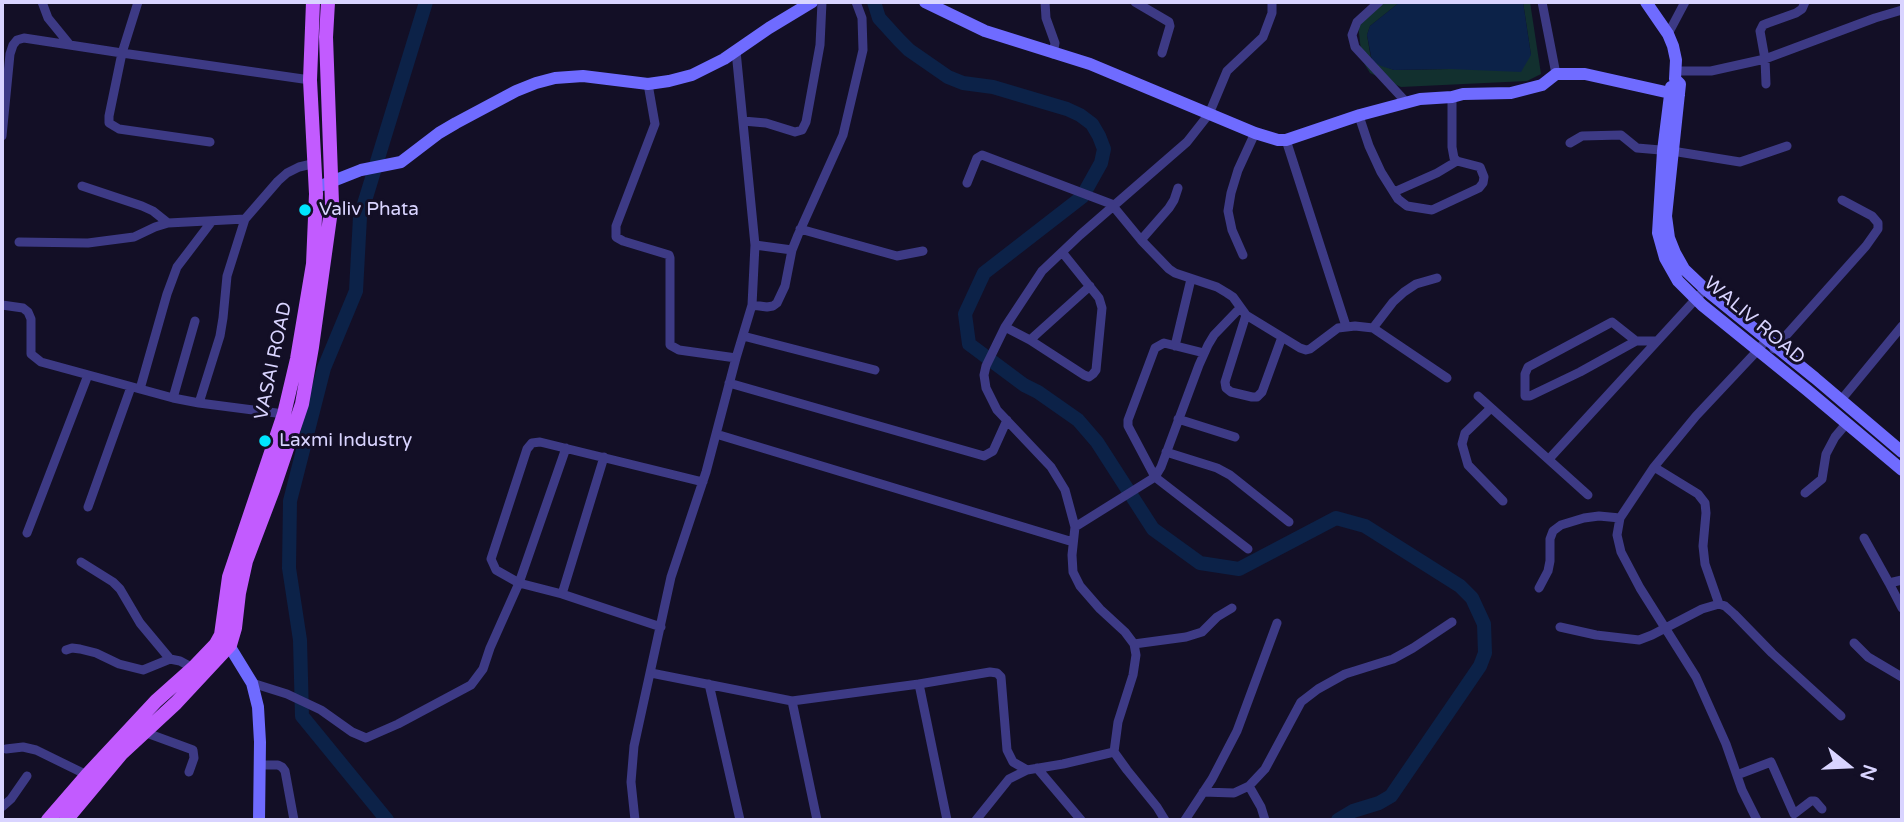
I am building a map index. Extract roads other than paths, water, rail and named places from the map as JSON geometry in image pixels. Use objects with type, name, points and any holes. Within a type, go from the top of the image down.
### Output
[{"type":"main road","name":"VASAI ROAD","points":[[230,645],[246,561],[302,404],[313,346],[332,203],[316,163],[311,111],[313,2]]},
{"type":"main road","name":"VASAI ROAD","points":[[48,820],[156,701],[216,644],[221,633],[229,577],[284,414],[297,359],[323,185],[328,2]]},
{"type":"main road","points":[[66,820],[114,763],[176,703],[230,645]]},
{"type":"street","points":[[42,2],[48,18],[70,45]]},
{"type":"street","points":[[138,2],[121,53],[108,116],[109,123],[119,129],[210,142]]},
{"type":"street","points":[[323,185],[361,170],[408,159],[439,134],[472,114],[516,90],[536,83],[555,78],[583,76],[648,83],[692,75],[710,67],[812,2]]},
{"type":"street","points":[[743,121],[766,123],[795,132],[802,130],[806,122],[820,45],[822,2]]},
{"type":"street","points":[[752,305],[767,307],[777,303],[785,286],[792,250],[800,229],[843,135],[863,50],[862,18],[856,2]]},
{"type":"street","points":[[925,2],[985,31],[1090,64],[1272,139],[1286,140],[1420,99],[1463,94],[1511,93],[1542,85],[1556,74],[1586,74],[1675,94]]},
{"type":"street","points":[[1045,2],[1046,18],[1055,43],[1054,54]]},
{"type":"street","points":[[1135,2],[1169,22],[1162,53]]},
{"type":"street","points":[[1165,820],[1114,752],[1118,722],[1133,676],[1136,655],[1134,644],[1080,586],[1073,572],[1075,527],[1065,490],[1051,467],[997,410],[986,388],[984,375],[1005,327],[1042,271],[1186,142],[1209,114],[1227,71],[1263,37],[1272,13],[1272,2]]},
{"type":"street","points":[[1379,2],[1357,22],[1352,35],[1355,47],[1407,103]]},
{"type":"street","points":[[1542,2],[1556,74]]},
{"type":"street","name":"WALIV ROAD","points":[[1646,2],[1668,34],[1675,52],[1675,75],[1671,84],[1675,94],[1658,233],[1665,258],[1678,281],[1771,342],[1902,452]]},
{"type":"street","points":[[1668,34],[1685,2]]},
{"type":"street","points":[[1766,84],[1765,59],[1760,36],[1763,26],[1796,13],[1802,9],[1805,2]]},
{"type":"street","points":[[1675,75],[1711,71],[1765,59],[1902,10]]},
{"type":"street","points":[[2,136],[10,54],[17,40],[24,38],[310,79]]},
{"type":"street","points":[[635,820],[631,782],[634,746],[671,577],[703,482],[752,305],[755,245],[736,51]]},
{"type":"street","points":[[648,83],[655,124],[617,226],[616,237],[669,255],[670,345],[679,350],[736,358]]},
{"type":"street","points":[[1452,97],[1452,148],[1457,161]]},
{"type":"street","points":[[467,129],[472,114]]},
{"type":"street","points":[[1359,116],[1381,172],[1398,199],[1407,206],[1432,210],[1479,188],[1483,177],[1480,167],[1457,161],[1394,192]]},
{"type":"street","points":[[1243,255],[1232,230],[1228,211],[1238,170],[1255,133]]},
{"type":"street","points":[[1570,143],[1582,136],[1621,135],[1637,148],[1740,162],[1787,146]]},
{"type":"street","points":[[1286,140],[1346,326]]},
{"type":"street","points":[[967,183],[977,158],[982,155],[1114,206],[1169,269],[1227,292],[1243,311],[1306,350],[1338,328],[1373,328],[1447,378]]},
{"type":"street","points":[[200,403],[220,335],[227,276],[245,219],[287,173],[316,163]]},
{"type":"street","points":[[82,186],[142,206],[168,223]]},
{"type":"street","points":[[1141,240],[1174,200],[1178,188]]},
{"type":"street","points":[[1757,820],[1696,677],[1640,589],[1621,552],[1617,535],[1620,518],[1654,467],[1696,415],[1763,354],[1771,342],[1866,246],[1878,229],[1878,223],[1872,216],[1842,200]]},
{"type":"street","points":[[19,242],[88,243],[126,239],[168,223],[245,219]]},
{"type":"street","points":[[88,507],[135,388],[177,267],[212,221]]},
{"type":"street","points":[[800,229],[897,256],[923,251]]},
{"type":"street","points":[[755,245],[792,250]]},
{"type":"street","points":[[1005,327],[1083,375],[1088,377],[1093,374],[1096,370],[1102,308],[1099,298],[1062,252]]},
{"type":"street","points":[[1373,328],[1404,292],[1416,284],[1437,278]]},
{"type":"street","points":[[1175,346],[1191,279]]},
{"type":"street","points":[[1030,341],[1090,286]]},
{"type":"street","points":[[1549,459],[1700,294]]},
{"type":"street","name":"WALIV ROAD","points":[[1700,294],[1763,354],[1902,470]]},
{"type":"street","points":[[2,305],[23,308],[28,312],[32,319],[31,354],[41,362],[173,398],[284,414]]},
{"type":"street","points":[[1243,311],[1225,382],[1226,388],[1231,392],[1257,397],[1262,391],[1282,337]]},
{"type":"street","points":[[1075,527],[1155,477],[1213,335],[1243,311]]},
{"type":"street","points":[[173,398],[195,321]]},
{"type":"street","points":[[1636,341],[1612,322],[1528,367],[1525,374],[1525,396],[1580,372],[1636,341],[1656,341]]},
{"type":"street","points":[[1841,400],[1902,326]]},
{"type":"street","points":[[743,336],[875,370]]},
{"type":"street","points":[[1204,353],[1164,343],[1155,348],[1128,420],[1132,434],[1155,477],[1248,549]]},
{"type":"street","points":[[27,534],[88,375]]},
{"type":"street","points":[[729,383],[984,456],[993,451],[1007,420]]},
{"type":"street","points":[[1478,396],[1588,495]]},
{"type":"street","points":[[1490,408],[1465,433],[1462,444],[1468,465],[1503,501]]},
{"type":"street","points":[[1178,419],[1235,437]]},
{"type":"street","points":[[1805,494],[1822,479],[1826,454],[1846,424]]},
{"type":"street","points":[[716,434],[1073,542]]},
{"type":"street","points":[[661,627],[562,594],[519,583],[496,570],[491,559],[527,449],[533,443],[540,442],[703,482]]},
{"type":"street","points":[[252,683],[287,694],[321,710],[352,732],[366,738],[471,685],[483,669],[519,583],[566,448]]},
{"type":"street","points":[[1166,452],[1217,468],[1230,475],[1289,522]]},
{"type":"street","points":[[562,594],[604,457]]},
{"type":"street","points":[[1654,467],[1698,494],[1705,503],[1705,564],[1719,604]]},
{"type":"street","points":[[1539,588],[1548,571],[1553,531],[1561,525],[1584,517],[1620,518]]},
{"type":"street","points":[[1864,538],[1902,608]]},
{"type":"street","points":[[81,562],[120,589],[140,623],[170,659]]},
{"type":"street","points":[[1889,583],[1902,580]]},
{"type":"street","points":[[1560,627],[1639,640],[1702,609],[1719,604],[1734,614],[1841,716]]},
{"type":"street","points":[[1134,644],[1186,637],[1202,632],[1217,617],[1232,608]]},
{"type":"street","points":[[1203,792],[1234,793],[1249,786],[1265,769],[1301,702],[1345,674],[1393,659],[1413,649],[1452,622]]},
{"type":"street","points":[[1185,820],[1222,761],[1237,731],[1277,623]]},
{"type":"street","points":[[221,633],[252,683],[258,707],[259,820]]},
{"type":"street","points":[[1854,643],[1868,657],[1902,675]]},
{"type":"street","points":[[65,650],[72,648],[96,653],[119,664],[143,670],[170,659],[193,668]]},
{"type":"street","points":[[651,673],[792,701],[997,673],[1002,682],[1007,750],[1013,762],[1032,769],[1081,820]]},
{"type":"street","points":[[709,684],[740,820]]},
{"type":"street","points":[[919,684],[947,820]]},
{"type":"street","points":[[792,701],[817,820]]},
{"type":"street","points":[[144,732],[189,747],[194,758],[189,772]]},
{"type":"street","points":[[6,749],[23,747],[36,750],[87,775]]},
{"type":"street","points":[[976,820],[1009,779],[1032,769],[1114,752]]},
{"type":"street","points":[[1737,775],[1770,762],[1794,814],[1811,801],[1815,801],[1822,809]]},
{"type":"street","points":[[260,765],[282,766],[294,820]]},
{"type":"street","points":[[2,807],[12,799],[27,776]]},
{"type":"street","points":[[1249,786],[1265,820]]},
{"type":"water","points":[[1400,2],[1523,2],[1531,55],[1521,72],[1394,70],[1381,66],[1372,61],[1367,35],[1370,26]]},
{"type":"waterway","points":[[387,820],[302,716],[300,640],[289,568],[290,501],[324,368],[356,291],[360,217],[426,2]]},
{"type":"waterway","points":[[874,2],[879,18],[899,40],[948,77],[1067,109],[1092,124],[1099,136],[1104,149],[1101,163],[1082,197],[984,273],[965,314],[969,344],[1024,385],[1078,420],[1097,442],[1153,529],[1200,563],[1239,569],[1336,518],[1365,526],[1460,586],[1472,598],[1484,624],[1485,653],[1480,666],[1391,796],[1338,820]]},
{"type":"place","name":"Valiv Phata","points":[[305,210]]},
{"type":"place","name":"Laxmi Industry","points":[[265,441]]}]
